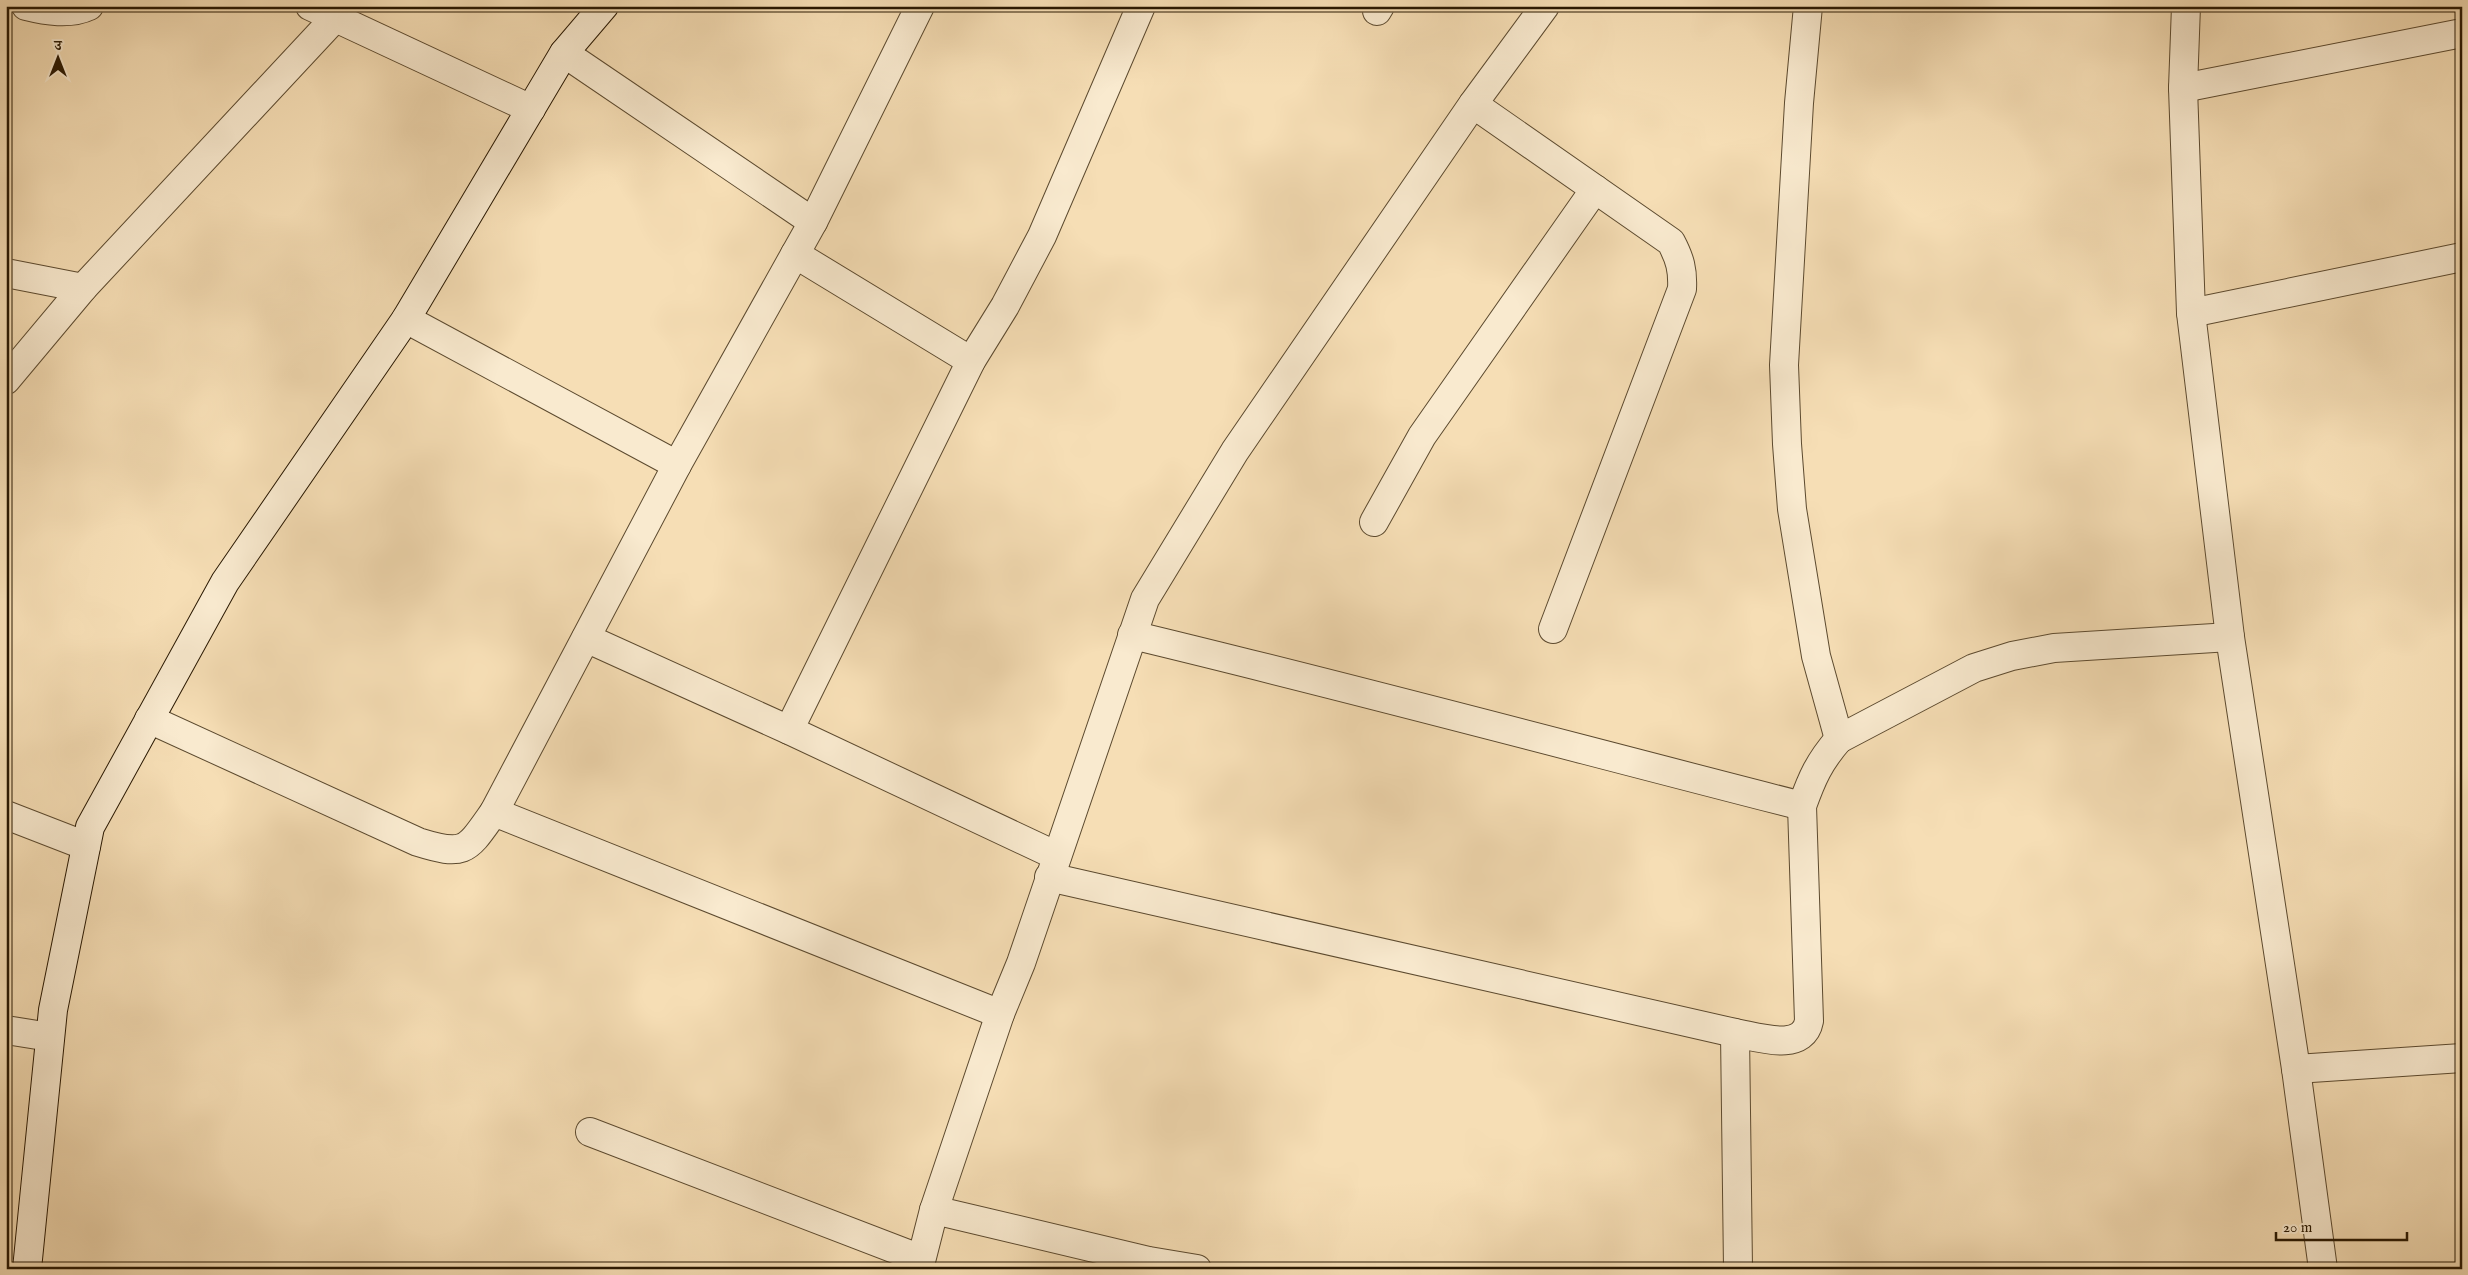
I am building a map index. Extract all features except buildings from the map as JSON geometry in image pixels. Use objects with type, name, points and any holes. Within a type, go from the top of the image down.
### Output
[{"type":"street","points":[[26,6],[41,10],[65,12],[89,6]]},
{"type":"street","points":[[310,6],[334,19],[531,109]]},
{"type":"street","points":[[27,1269],[53,1010],[90,827],[225,582],[406,319],[564,53],[604,6]]},
{"type":"street","points":[[149,719],[418,842],[444,850],[458,850],[470,846],[494,812],[677,465],[813,222],[920,6]]},
{"type":"street","points":[[789,730],[971,361],[1005,306],[1042,236],[1141,6]]},
{"type":"street","points":[[590,1132],[920,1264],[934,1210],[1000,1014],[1021,963],[1145,599],[1235,451],[1473,104],[1545,6]]},
{"type":"street","points":[[1808,6],[1799,103],[1784,365],[1787,444],[1792,508],[1816,656],[1839,739]]},
{"type":"street","points":[[2186,6],[2184,88],[2191,313],[2230,637],[2296,1069],[2323,1269]]},
{"type":"street","points":[[6,380],[83,288],[334,19]]},
{"type":"street","points":[[2184,88],[2462,33]]},
{"type":"street","points":[[564,53],[813,222]]},
{"type":"street","points":[[1473,104],[1671,242],[1680,259],[1682,289],[1553,629]]},
{"type":"street","points":[[1374,522],[1422,436],[1595,189]]},
{"type":"street","points":[[795,254],[971,361]]},
{"type":"street","points":[[2191,313],[2462,257]]},
{"type":"street","points":[[6,273],[83,288]]},
{"type":"street","points":[[406,319],[677,465]]},
{"type":"street","points":[[1132,636],[1324,681],[1802,806]]},
{"type":"street","points":[[586,638],[789,730],[1053,866],[1735,1033],[1771,1040],[1786,1040],[1799,1038],[1807,1031],[1809,1021],[1802,806],[1813,774],[1823,757],[1839,739],[1974,668],[2012,656],[2054,648],[2230,637]]},
{"type":"street","points":[[494,812],[1000,1014]]},
{"type":"street","points":[[6,816],[86,846]]},
{"type":"street","points":[[6,1030],[50,1037]]},
{"type":"street","points":[[1735,1033],[1738,1269]]},
{"type":"street","points":[[2296,1069],[2462,1058]]},
{"type":"street","points":[[934,1210],[1149,1262],[1197,1269]]}]
